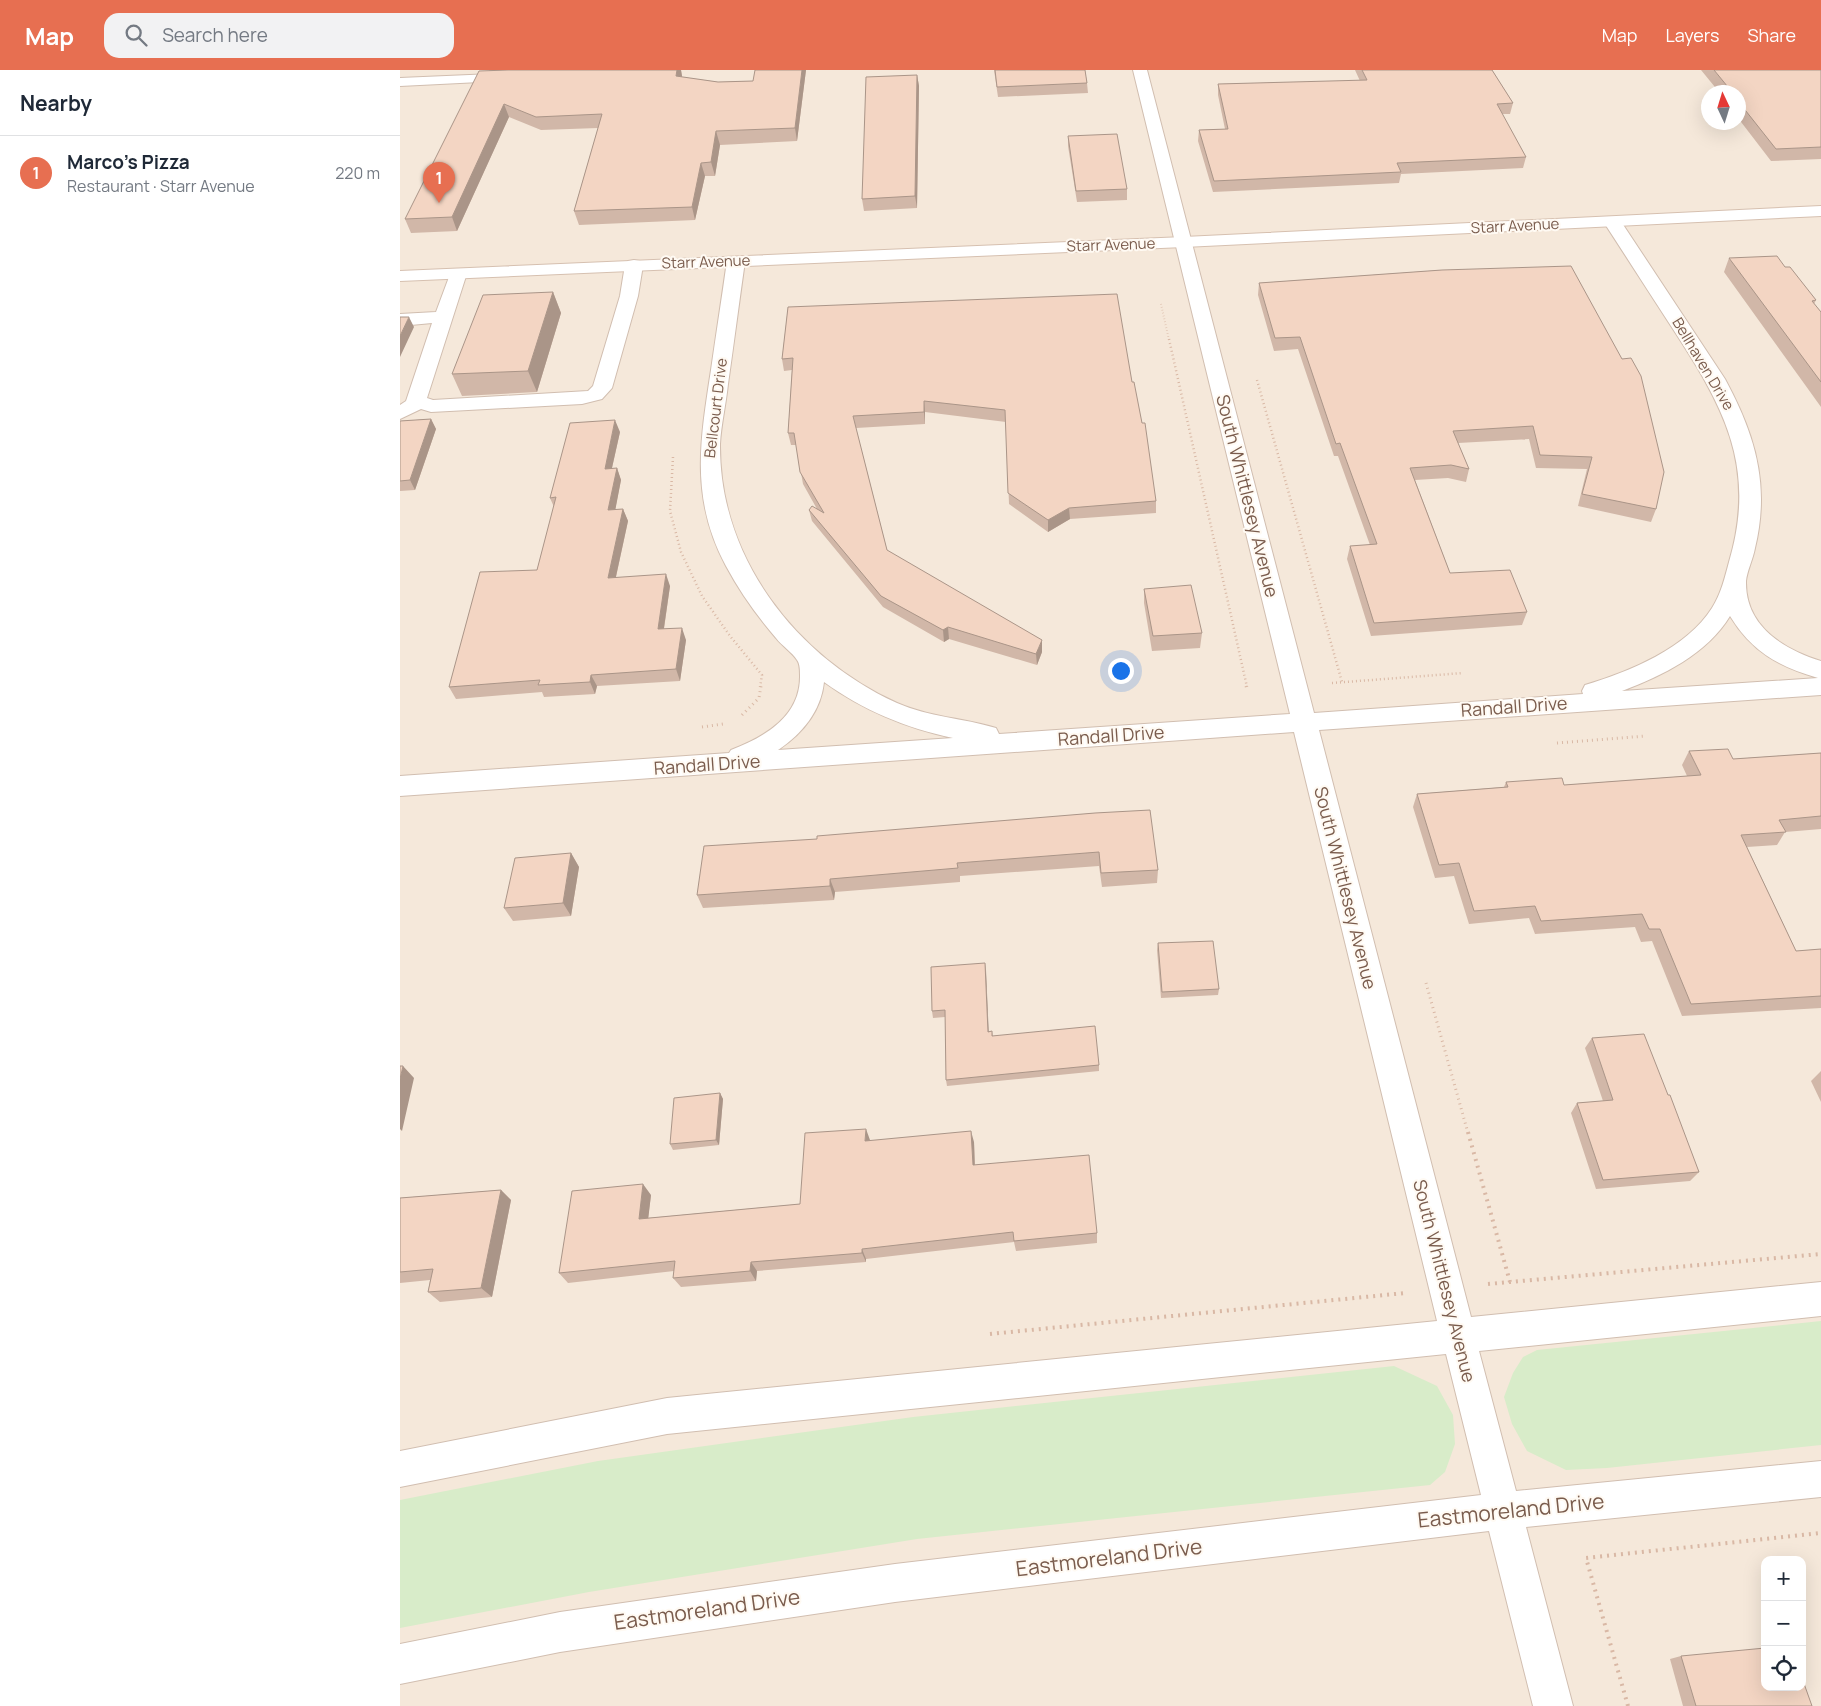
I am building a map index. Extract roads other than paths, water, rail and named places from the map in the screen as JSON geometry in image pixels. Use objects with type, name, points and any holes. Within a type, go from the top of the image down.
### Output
[{"type":"street","name":"South Whittlesey Avenue","points":[[1140,70],[1303,723],[1554,1706]]},
{"type":"street","points":[[400,82],[527,76]]},
{"type":"street","name":"Starr Avenue","points":[[400,276],[1184,242],[1821,210]]},
{"type":"street","name":"Bellhaven Drive","points":[[1542,705],[1630,679],[1670,658],[1704,632],[1718,618],[1726,603],[1735,580],[1746,537],[1751,498],[1749,466],[1741,433],[1715,379],[1612,221]]},
{"type":"street","name":"Bellcourt Drive","points":[[713,764],[729,761],[757,751],[776,739],[793,724],[807,706],[812,683],[811,660],[753,594],[735,560],[714,506],[709,474],[710,443],[736,261]]},
{"type":"street","points":[[416,401],[431,406],[582,398],[595,395],[602,388],[629,296],[634,265]]},
{"type":"street","points":[[400,413],[413,408],[416,401],[445,318],[448,300],[458,273]]},
{"type":"street","points":[[400,320],[445,318]]},
{"type":"street","name":"Bellhaven Drive","points":[[1735,580],[1734,596],[1737,609],[1742,618],[1762,641],[1790,660],[1821,670]]},
{"type":"street","name":"Bellcourt Drive","points":[[801,648],[822,670],[889,709],[953,729],[1036,741]]},
{"type":"street","name":"Randall Drive","points":[[400,786],[1821,686]]},
{"type":"street","points":[[400,1468],[666,1416],[1821,1299]]},
{"type":"street","name":"Eastmoreland Drive","points":[[400,1664],[560,1632],[895,1583],[1504,1510],[1821,1479]]},
{"type":"place","name":"Marco's Pizza","points":[[439,203]]}]
